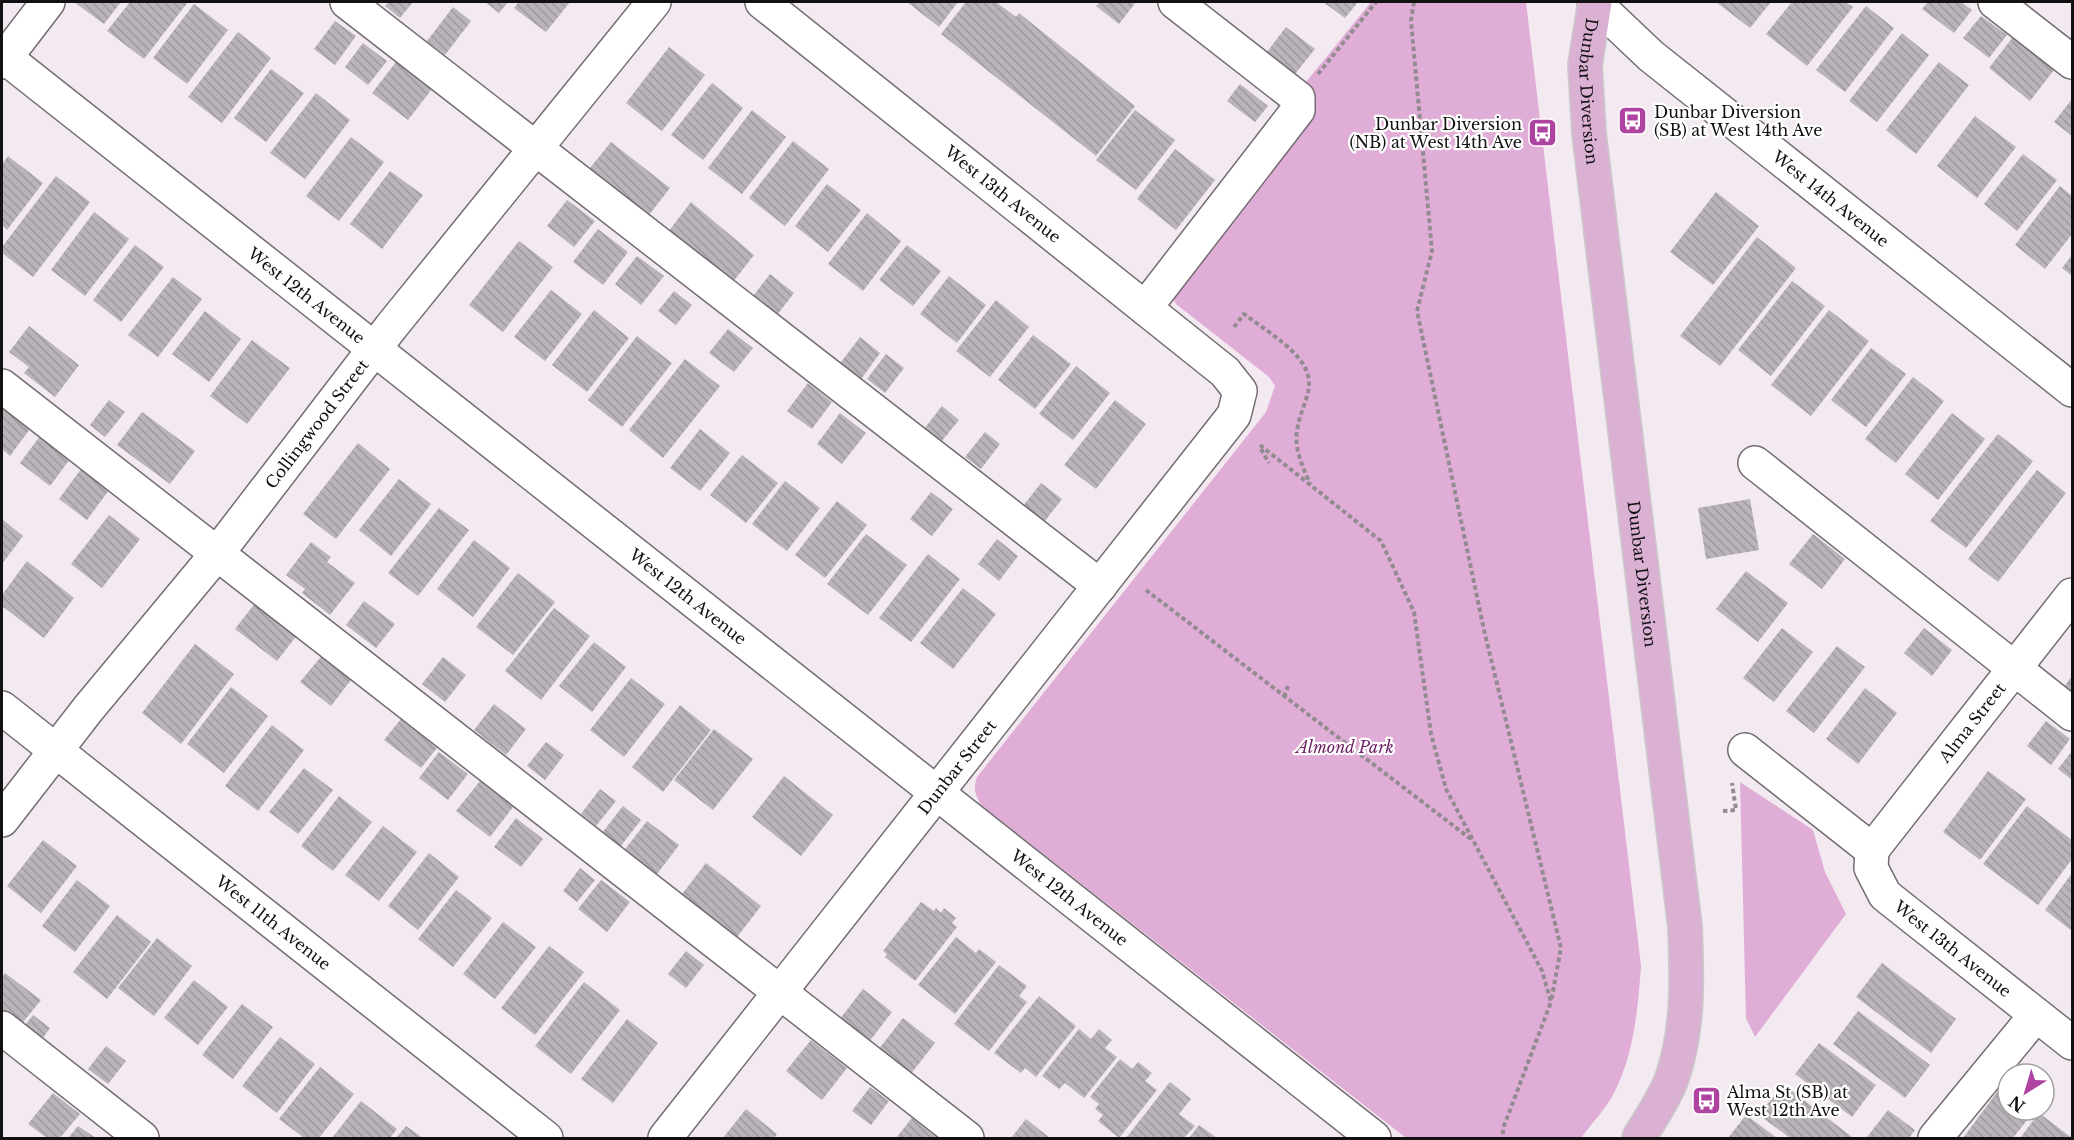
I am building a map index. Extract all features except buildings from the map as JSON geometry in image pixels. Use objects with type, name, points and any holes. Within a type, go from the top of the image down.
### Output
[{"type":"main road","name":"Dunbar Diversion","points":[[1595,2],[1585,65],[1589,134],[1683,915],[1687,993],[1684,1028],[1671,1079],[1639,1138]]},
{"type":"street","points":[[3,58],[48,2]]},
{"type":"street","points":[[347,2],[1101,586]]},
{"type":"street","name":"Collingwood Street","points":[[2,820],[55,750],[216,555],[375,348],[654,2]]},
{"type":"street","name":"West 13th Avenue","points":[[762,2],[1225,372],[1240,391]]},
{"type":"street","points":[[1145,308],[1298,110],[1298,98],[1175,2]]},
{"type":"street","name":"West 14th Avenue","points":[[1595,2],[1652,56],[2073,390]]},
{"type":"street","points":[[1995,2],[2073,63]]},
{"type":"street","name":"West 12th Avenue","points":[[3,58],[375,348],[937,795],[1374,1138]]},
{"type":"street","points":[[2,386],[216,555],[968,1138]]},
{"type":"street","name":"Dunbar Street","points":[[665,1138],[1234,415],[1240,391]]},
{"type":"street","points":[[1755,463],[2073,714]]},
{"type":"street","name":"Alma Street","points":[[1872,850],[2073,595]]},
{"type":"street","name":"West 11th Avenue","points":[[2,708],[546,1138]]},
{"type":"street","points":[[1738,762],[1872,850]]},
{"type":"street","name":"West 13th Avenue","points":[[1872,850],[1871,868],[1885,895],[2073,1044]]},
{"type":"street","points":[[1935,1138],[2036,1015]]},
{"type":"street","points":[[2,1028],[142,1138]]},
{"type":"path","points":[[1298,98],[1376,2]]},
{"type":"path","points":[[1414,2],[1411,21],[1432,251],[1417,311],[1484,630],[1561,948],[1551,1002],[1504,1126],[1502,1138]]},
{"type":"path","points":[[1234,327],[1244,314],[1294,354],[1303,365],[1311,386],[1297,431],[1298,451],[1310,484]]},
{"type":"path","points":[[1269,463],[1260,445],[1381,541],[1414,612],[1431,734],[1446,789],[1542,971],[1551,1002]]},
{"type":"path","points":[[1146,590],[1284,698],[1474,841]]},
{"type":"path","points":[[1284,698],[1288,686]]},
{"type":"path","points":[[1723,811],[1736,810],[1738,762]]},
{"type":"green space","name":"Almond Park","points":[[1371,2],[1526,2],[1641,966],[1631,1047],[1621,1078],[1603,1111],[1581,1138],[1406,1138],[981,805],[975,791],[977,777],[1266,412],[1275,386],[1269,377],[1176,304],[1173,298],[1302,87]]},
{"type":"green space","points":[[1740,782],[1813,830],[1825,872],[1846,914],[1755,1037],[1746,1018]]},
{"type":"place","name":"Dunbar Diversion (SB) at West 14th Ave","points":[[1633,121]]},
{"type":"place","name":"Dunbar Diversion (NB) at West 14th Ave","points":[[1543,133]]},
{"type":"place","name":"Alma St (SB) at West 12th Ave","points":[[1706,1101]]}]
